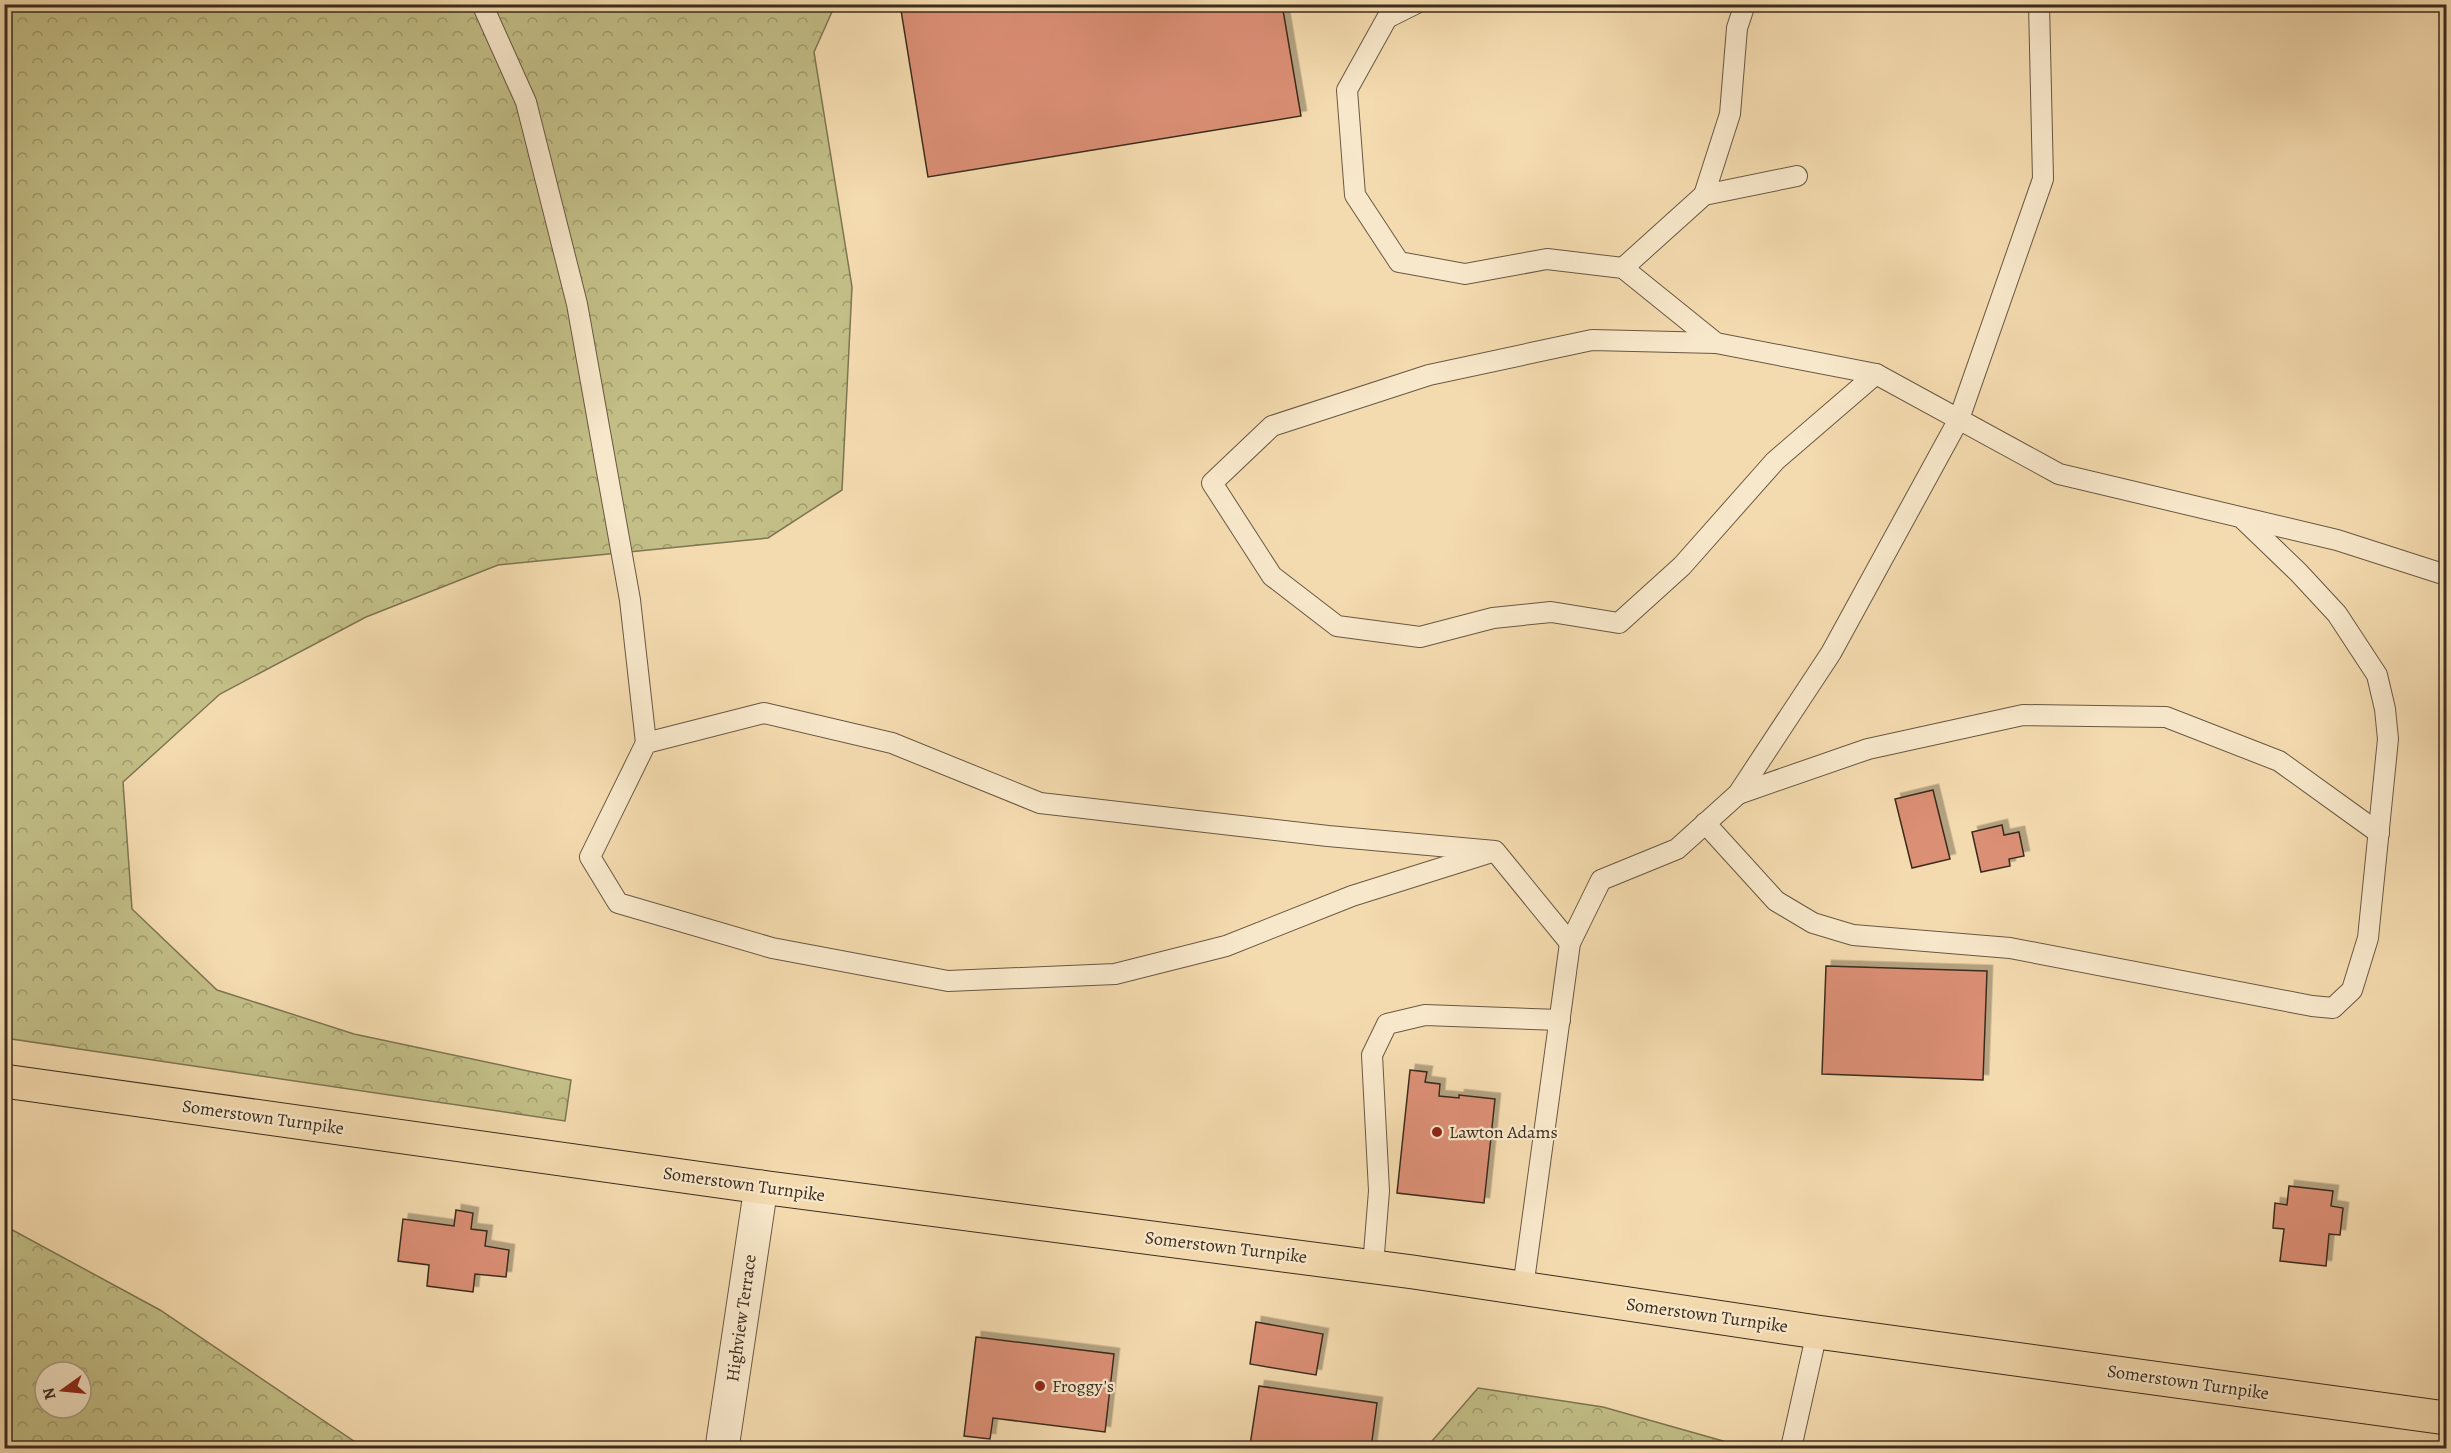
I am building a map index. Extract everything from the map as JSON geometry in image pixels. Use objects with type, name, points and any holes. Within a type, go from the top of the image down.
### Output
[{"type":"main road","name":"Somerstown Turnpike","points":[[4,1081],[761,1187],[1373,1266],[1818,1332],[2446,1418]]},
{"type":"street","name":"Highview Terrace","points":[[722,1449],[761,1187]]},
{"type":"lane","points":[[482,4],[526,102],[577,304],[630,600],[646,743],[590,857],[618,903],[772,948],[948,981],[1114,974],[1226,946],[1352,896],[1495,851]]},
{"type":"lane","points":[[1415,4],[1386,18],[1347,90],[1355,195],[1399,262],[1465,274],[1547,259],[1623,268],[1716,343]]},
{"type":"lane","points":[[1623,268],[1704,195],[1730,114],[1737,28],[1745,4]]},
{"type":"lane","points":[[1523,1288],[1570,943],[1601,880],[1677,849],[1738,794],[1831,653],[1959,419],[2043,179],[2038,4]]},
{"type":"lane","points":[[1704,195],[1797,176]]},
{"type":"lane","points":[[1876,374],[1775,461],[1682,566],[1618,623],[1551,612],[1493,618],[1420,637],[1337,626],[1272,576],[1212,483],[1272,426],[1429,375],[1592,340],[1716,343],[1876,374],[2059,474],[2337,540],[2446,575]]},
{"type":"lane","points":[[1705,823],[1776,901],[1813,922],[1853,936],[2010,948],[2300,1004],[2333,1008],[2352,990],[2368,938],[2388,739],[2385,709],[2377,675],[2337,614],[2299,573],[2243,519]]},
{"type":"lane","points":[[646,743],[764,713],[892,743],[1040,803],[1328,837],[1495,851],[1570,943]]},
{"type":"lane","points":[[1738,794],[1868,749],[2023,715],[2166,717],[2279,761],[2379,833]]},
{"type":"lane","points":[[1373,1266],[1379,1191],[1372,1055],[1387,1024],[1425,1015],[1560,1020]]},
{"type":"lane","points":[[1791,1449],[1818,1332]]},
{"type":"green space","points":[[166,4],[168,9],[170,4],[835,5],[814,52],[852,287],[842,490],[768,538],[498,565],[366,617],[220,694],[123,782],[132,909],[217,990],[354,1034],[571,1080],[565,1121],[5,1038],[4,5]]},
{"type":"green space","points":[[5,1226],[160,1310],[364,1448],[5,1448]]},
{"type":"green space","points":[[1478,1388],[1603,1407],[1723,1441],[1733,1448],[1426,1448]]},
{"type":"building","points":[[900,4],[1282,4],[1301,116],[928,177]]},
{"type":"building","points":[[1933,790],[1950,859],[1912,868],[1895,799]]},
{"type":"building","points":[[2002,825],[2004,835],[2019,832],[2024,856],[2009,859],[2010,866],[1981,872],[1972,832]]},
{"type":"building","points":[[1826,966],[1987,971],[1983,1080],[1822,1074]]},
{"type":"building","points":[[1410,1070],[1427,1072],[1425,1082],[1440,1084],[1439,1096],[1459,1098],[1459,1095],[1495,1099],[1484,1203],[1397,1193]]},
{"type":"building","points":[[2289,1186],[2333,1191],[2331,1206],[2343,1208],[2340,1235],[2329,1234],[2326,1266],[2280,1261],[2284,1229],[2273,1228],[2275,1203],[2287,1205]]},
{"type":"building","points":[[456,1210],[473,1213],[471,1229],[487,1231],[485,1246],[509,1250],[506,1277],[475,1274],[473,1292],[427,1286],[429,1265],[398,1261],[403,1219],[454,1226]]},
{"type":"building","points":[[1256,1322],[1323,1334],[1316,1375],[1250,1364]]},
{"type":"building","name":"Froggy's","points":[[976,1337],[1114,1354],[1105,1432],[993,1418],[990,1439],[964,1436]]},
{"type":"building","points":[[1259,1386],[1377,1403],[1371,1448],[1272,1448],[1250,1445]]},
{"type":"place","name":"Lawton Adams","points":[[1437,1132]]},
{"type":"place","name":"Froggy's","points":[[1040,1386]]}]
